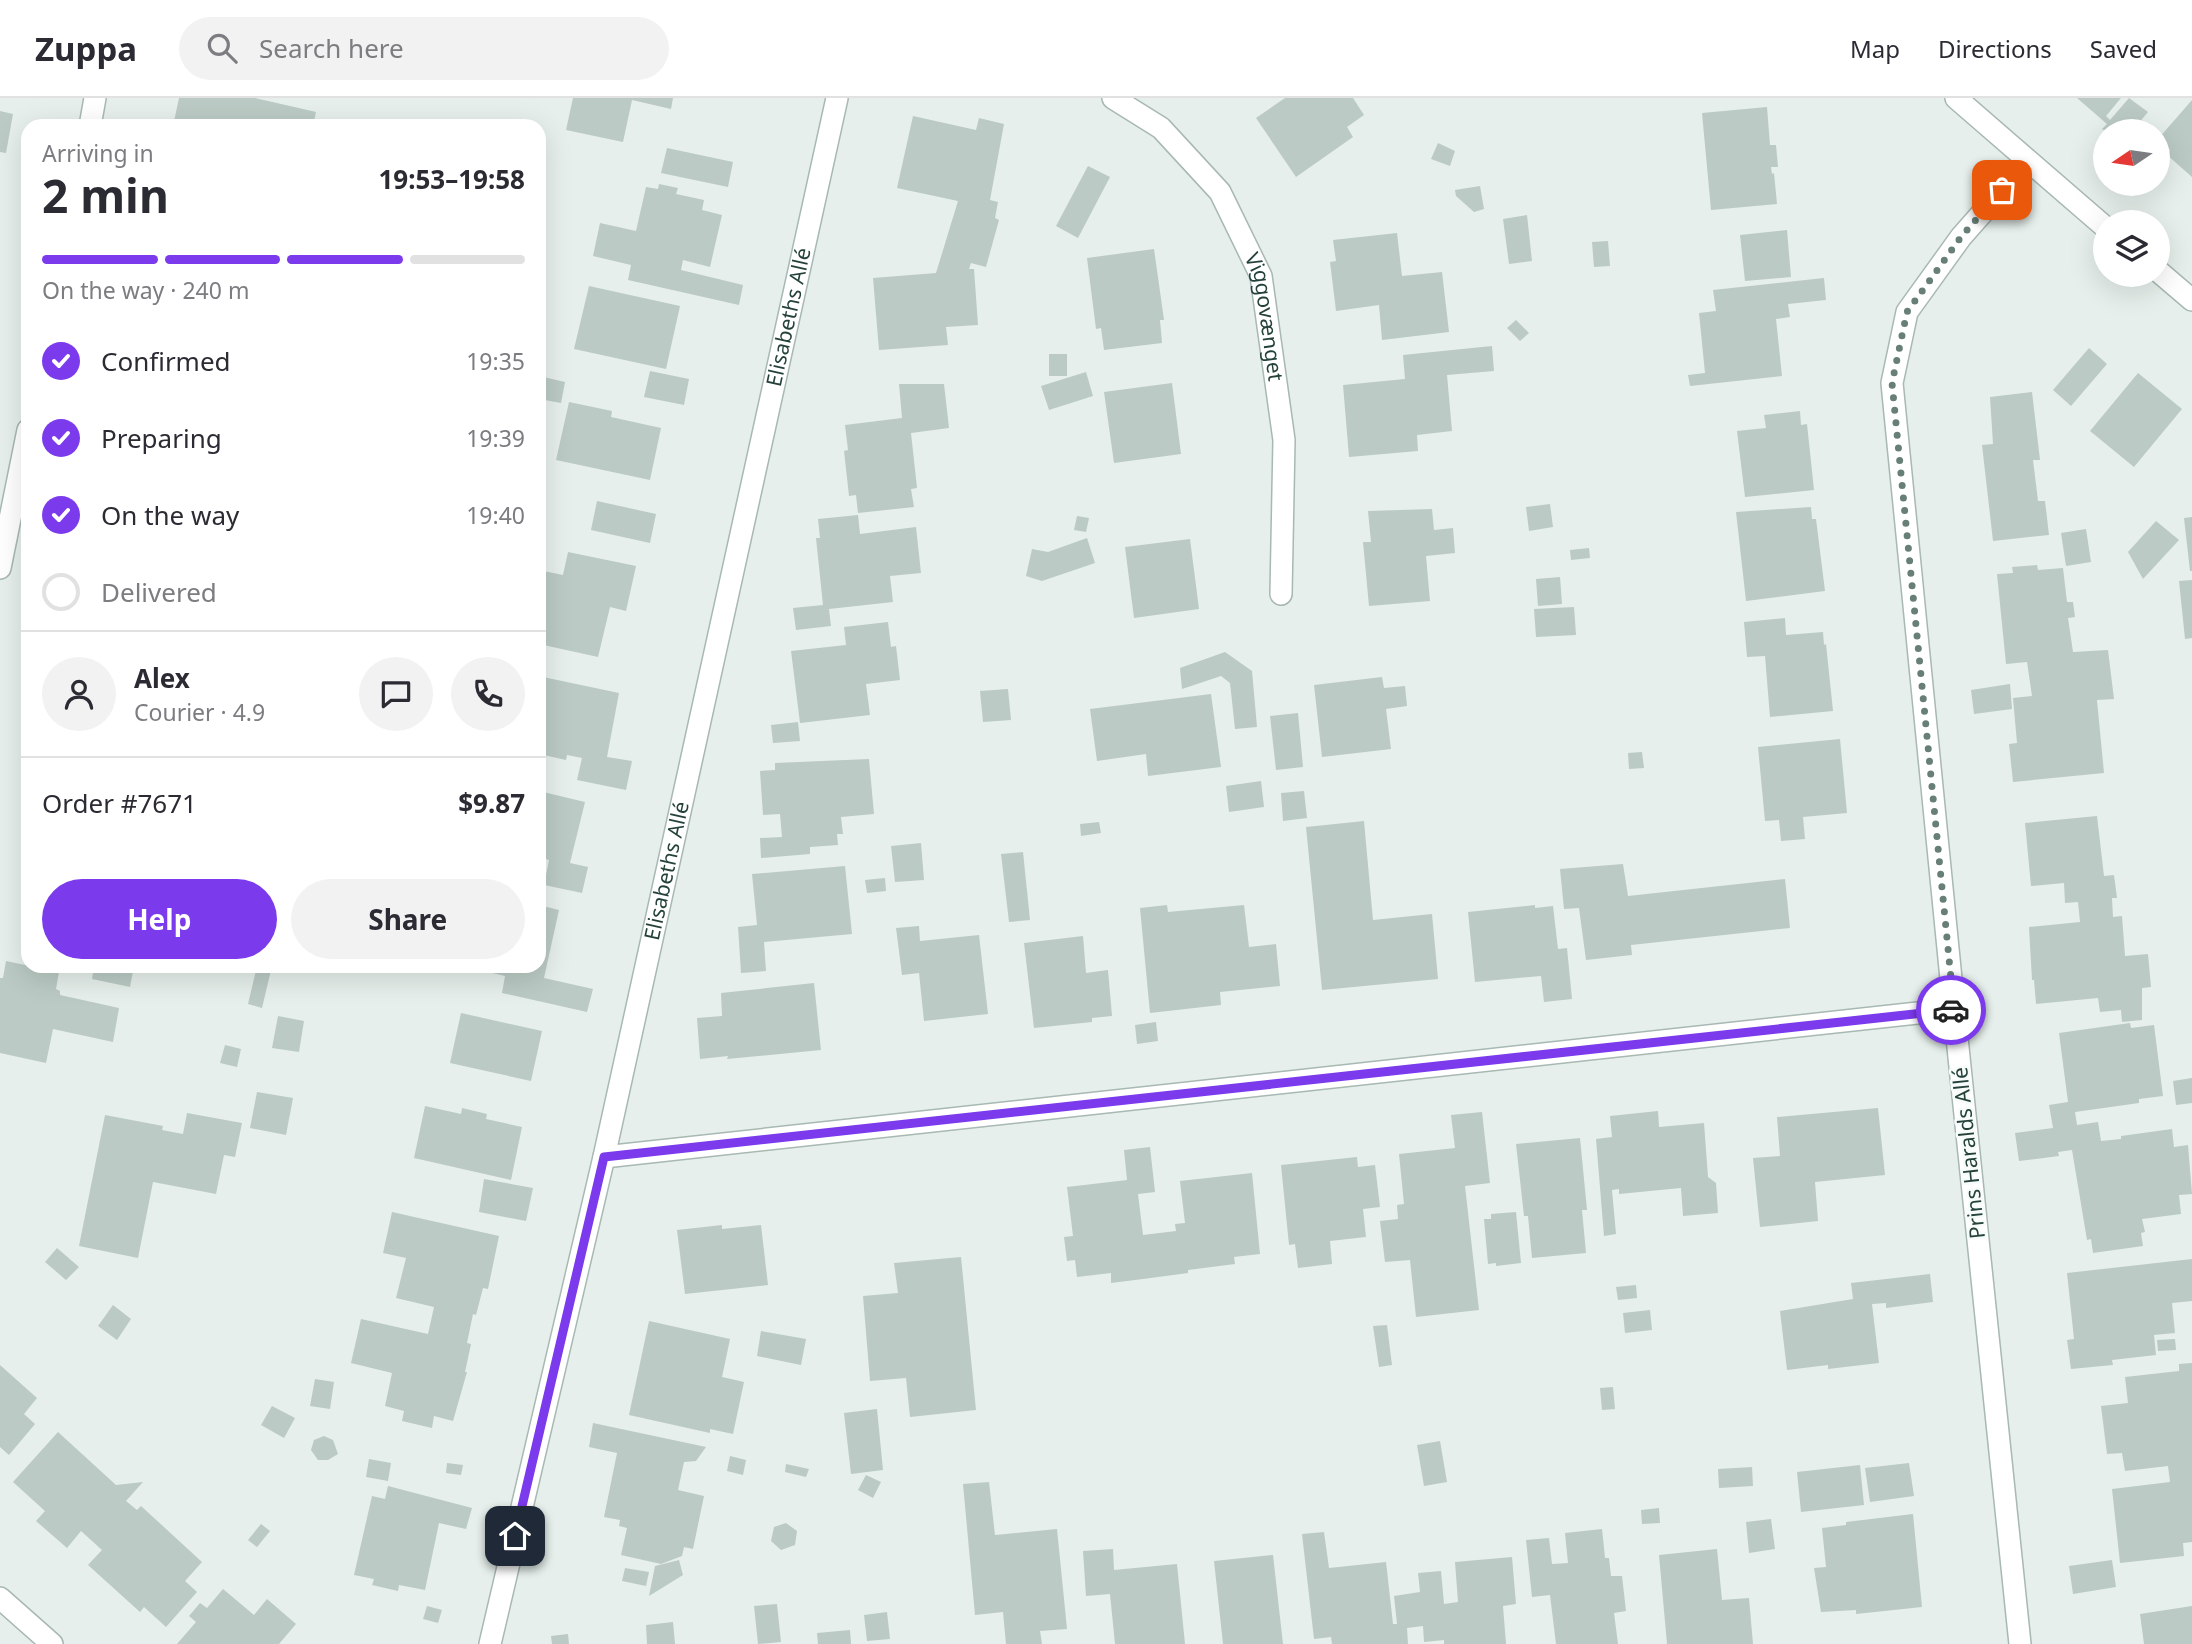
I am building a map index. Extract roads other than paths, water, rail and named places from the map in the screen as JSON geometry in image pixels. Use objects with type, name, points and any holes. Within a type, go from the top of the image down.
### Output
[{"type":"street","points":[[92,119],[96,98]]},
{"type":"street","name":"Elisabeths Allé","points":[[490,1644],[604,1157],[837,98]]},
{"type":"street","name":"Viggovænget","points":[[1113,98],[1161,128],[1220,192],[1261,276],[1284,440],[1281,594]]},
{"type":"street","points":[[1956,98],[2093,217]]},
{"type":"street","name":"Prins Haralds Allé","points":[[2020,1644],[1892,383],[1907,312],[1961,237],[2028,161]]},
{"type":"street","points":[[2170,281],[2192,300]]},
{"type":"street","points":[[0,568],[21,464]]},
{"type":"street","points":[[604,1157],[1954,1009]]},
{"type":"street","points":[[0,1598],[52,1644]]}]
